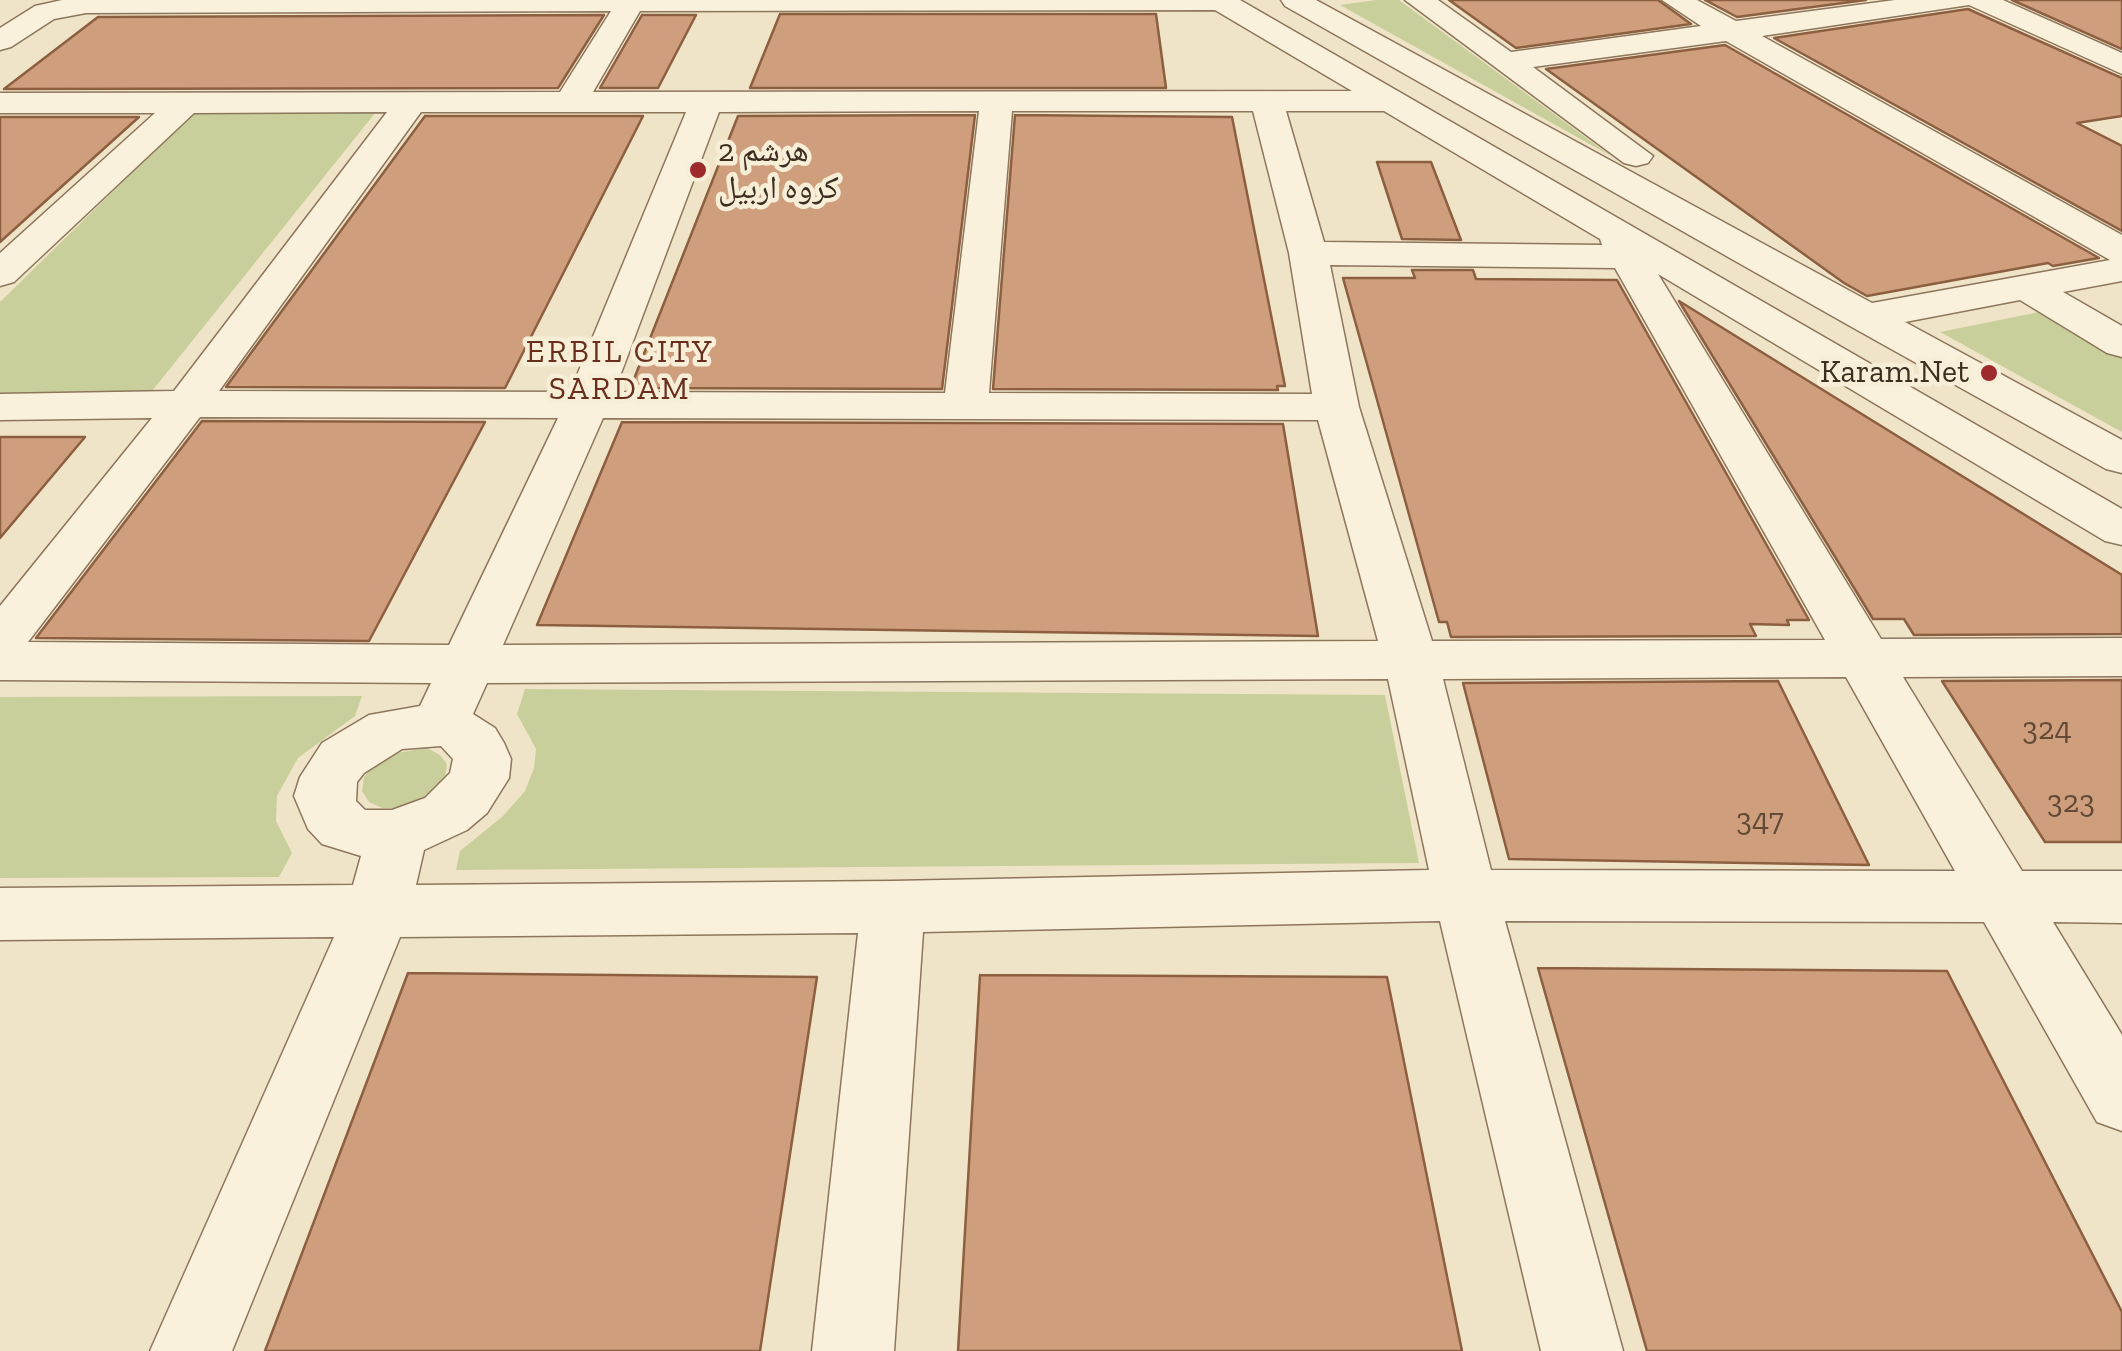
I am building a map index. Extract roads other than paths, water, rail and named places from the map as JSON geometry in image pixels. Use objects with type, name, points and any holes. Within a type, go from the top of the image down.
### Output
[{"type":"street","points":[[1419,0],[1864,317],[2122,269]]},
{"type":"street","points":[[1676,0],[1770,26],[2122,216]]},
{"type":"street","points":[[1770,26],[1958,0]]},
{"type":"street","points":[[1979,0],[2122,65]]},
{"type":"street","points":[[0,42],[45,12],[86,4],[1220,1],[1633,249],[2122,530]]},
{"type":"street","points":[[1308,1],[2122,459]]},
{"type":"street","points":[[572,100],[631,2]]},
{"type":"street","points":[[1505,62],[1726,15],[2122,251]]},
{"type":"street","points":[[0,642],[187,404],[413,100]]},
{"type":"street","points":[[440,724],[588,404],[708,100]]},
{"type":"street","points":[[0,274],[187,101]]},
{"type":"street","points":[[1267,101],[1308,252],[1337,407],[1411,661],[1582,1351]]},
{"type":"street","points":[[0,103],[1390,101]]},
{"type":"street","points":[[966,406],[996,102]]},
{"type":"street","points":[[1308,252],[1633,249]]},
{"type":"street","points":[[1633,249],[1864,659],[2122,1099]]},
{"type":"street","points":[[2030,289],[2122,344]]},
{"type":"street","points":[[0,407],[1337,407]]},
{"type":"street","points":[[1964,438],[2034,411]]},
{"type":"street","points":[[0,661],[468,664],[2122,657]]},
{"type":"street","points":[[440,724],[460,730],[475,742],[482,758],[478,778],[466,797],[446,814],[420,828],[398,832],[365,834],[344,827],[329,814],[324,796],[330,776],[343,758],[389,730],[440,724]]},
{"type":"street","points":[[191,1351],[378,912],[398,832]]},
{"type":"street","points":[[0,914],[893,907],[1466,895],[2122,897]]},
{"type":"street","points":[[853,1351],[893,907]]},
{"type":"place","name":"هرشم 2 كروه اربيل","points":[[698,170]]},
{"type":"place","name":"Karam.Net","points":[[1989,373]]},
{"type":"district","name":"ERBIL CITY SARDAM","points":[[620,372]]}]
